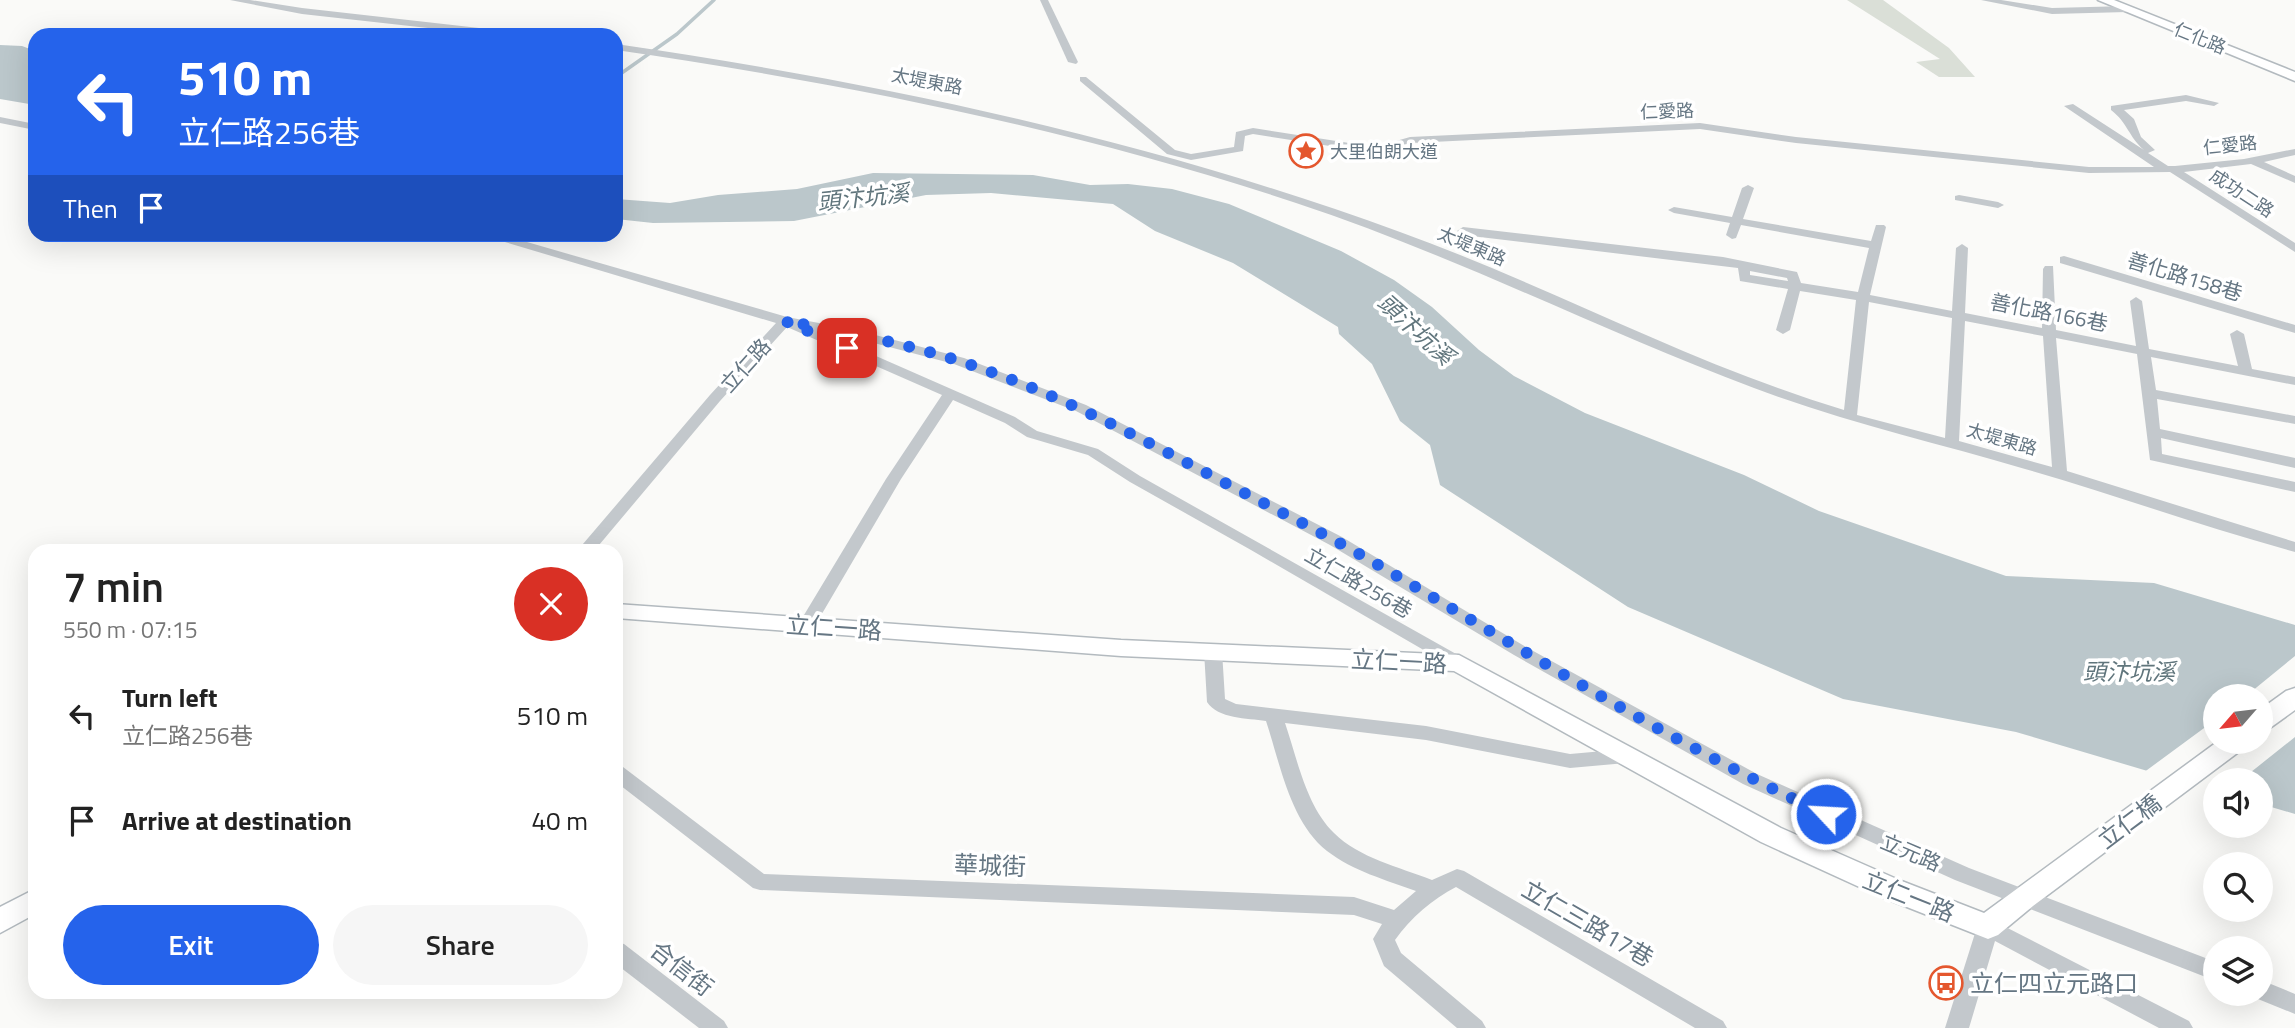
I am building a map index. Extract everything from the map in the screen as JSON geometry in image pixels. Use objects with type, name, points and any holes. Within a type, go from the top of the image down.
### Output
[{"type":"street","points":[[234,0],[302,11],[453,28]]},
{"type":"street","points":[[1044,0],[1073,62]]},
{"type":"street","points":[[1984,0],[2052,11],[2127,9]]},
{"type":"street","name":"仁化路","points":[[2104,0],[2295,76]]},
{"type":"street","name":"太堤東路","points":[[623,48],[963,106],[1065,130],[1210,172],[1399,235],[1803,402],[2060,473],[2295,547]]},
{"type":"street","name":"仁愛路","points":[[1083,79],[1170,151],[1191,156],[1233,152],[1239,149],[1240,134],[1253,131],[1375,150],[1410,141],[1677,126],[1700,126],[2026,165],[2101,170],[2172,168],[2254,161],[2295,152]]},
{"type":"street","name":"成功二路","points":[[2172,168],[2141,145],[2129,119],[2115,108],[2186,98],[2214,103]]},
{"type":"street","name":"成功二路","points":[[2069,106],[2172,168],[2295,248]]},
{"type":"street","points":[[0,120],[28,126]]},
{"type":"street","points":[[2254,161],[2295,180]]},
{"type":"street","points":[[1732,235],[1748,188]]},
{"type":"street","points":[[1958,198],[1989,201],[1998,205]]},
{"type":"street","points":[[1674,210],[1876,246]]},
{"type":"street","points":[[1850,417],[1863,297],[1880,227]]},
{"type":"street","name":"善化路166巷","points":[[1462,231],[1744,266],[1793,275],[1795,286],[2295,381]]},
{"type":"street","name":"立仁路","points":[[512,242],[785,321],[715,398],[591,544]]},
{"type":"street","points":[[1952,443],[1962,248]]},
{"type":"street","name":"善化路158巷","points":[[2064,260],[2295,329]]},
{"type":"street","points":[[2049,269],[2049,334],[2060,473]]},
{"type":"street","points":[[1783,330],[1795,286]]},
{"type":"street","points":[[2136,301],[2155,457],[2295,487]]},
{"type":"street","name":"立仁路256巷","points":[[785,321],[1010,420],[1032,434],[1093,452],[1459,663]]},
{"type":"street","name":"立元路","points":[[785,321],[846,332],[960,361],[1081,408],[1336,541],[1520,651],[1729,768],[1874,836],[2023,898],[2203,967]]},
{"type":"street","points":[[2237,334],[2246,371]]},
{"type":"street","points":[[2149,393],[2295,420]]},
{"type":"street","points":[[807,625],[853,553],[916,440],[950,394]]},
{"type":"street","points":[[2152,432],[2295,463]]},
{"type":"street","name":"立仁一路","points":[[623,612],[1121,648],[1459,663],[1709,802],[1812,855],[1988,927],[2170,1025]]},
{"type":"street","points":[[1213,651],[1216,702],[1232,710],[1426,733],[1570,761],[1626,756]]},
{"type":"street","points":[[2273,713],[2295,697]]},
{"type":"street","points":[[1272,715],[1306,806],[1324,837],[1345,852],[1433,889],[1397,920],[1384,939],[1392,959],[1474,1028]]},
{"type":"street","name":"立仁橋","points":[[1988,927],[2023,898],[2219,754]]},
{"type":"street","name":"華城街","points":[[623,777],[761,882],[1354,906],[1397,920]]},
{"type":"street","name":"立仁三路17巷","points":[[1433,889],[1457,877],[1715,1028]]},
{"type":"street","points":[[0,921],[28,904]]},
{"type":"street","points":[[1956,1028],[1988,927]]},
{"type":"street","name":"合信街","points":[[623,956],[716,1028]]},
{"type":"street","points":[[2273,995],[2295,1004]]},
{"type":"shaded area","points":[[1847,0],[1883,0],[1949,48],[1975,77],[1939,77],[1916,62],[1940,59]]},
{"type":"water","points":[[0,45],[28,48],[28,104],[0,99]]},
{"type":"water","name":"頭汴坑溪","points":[[873,173],[1033,175],[1090,185],[1128,184],[1172,189],[1229,204],[1341,251],[1394,280],[1432,307],[1479,350],[1514,376],[1585,413],[1744,475],[1819,511],[2006,576],[2154,583],[2295,625],[2295,814],[2273,808],[2273,768],[2203,768],[2203,787],[2016,732],[1843,699],[1628,607],[1440,485],[1430,445],[1400,421],[1372,364],[1339,334],[1338,327],[1233,263],[1155,231],[1113,204],[991,193],[926,195],[794,221],[653,223],[623,220],[623,200],[670,203],[718,195],[797,189]]},
{"type":"pier","points":[[2295,656],[2295,737],[2256,768],[2203,768],[2203,790],[2143,773],[2203,729],[2203,754],[2273,754],[2273,684],[2261,684]]},
{"type":"waterway","points":[[623,72],[677,34],[714,0]]},
{"type":"place","name":"大里伯朗大道","points":[[1306,151]]},
{"type":"place","name":"立仁四立元路口","points":[[1946,983]]},
{"type":"route","points":[[847,348],[785,321],[856,334],[960,361],[1081,408],[1336,541],[1520,651],[1676,739],[1750,779],[1826,814]]}]
